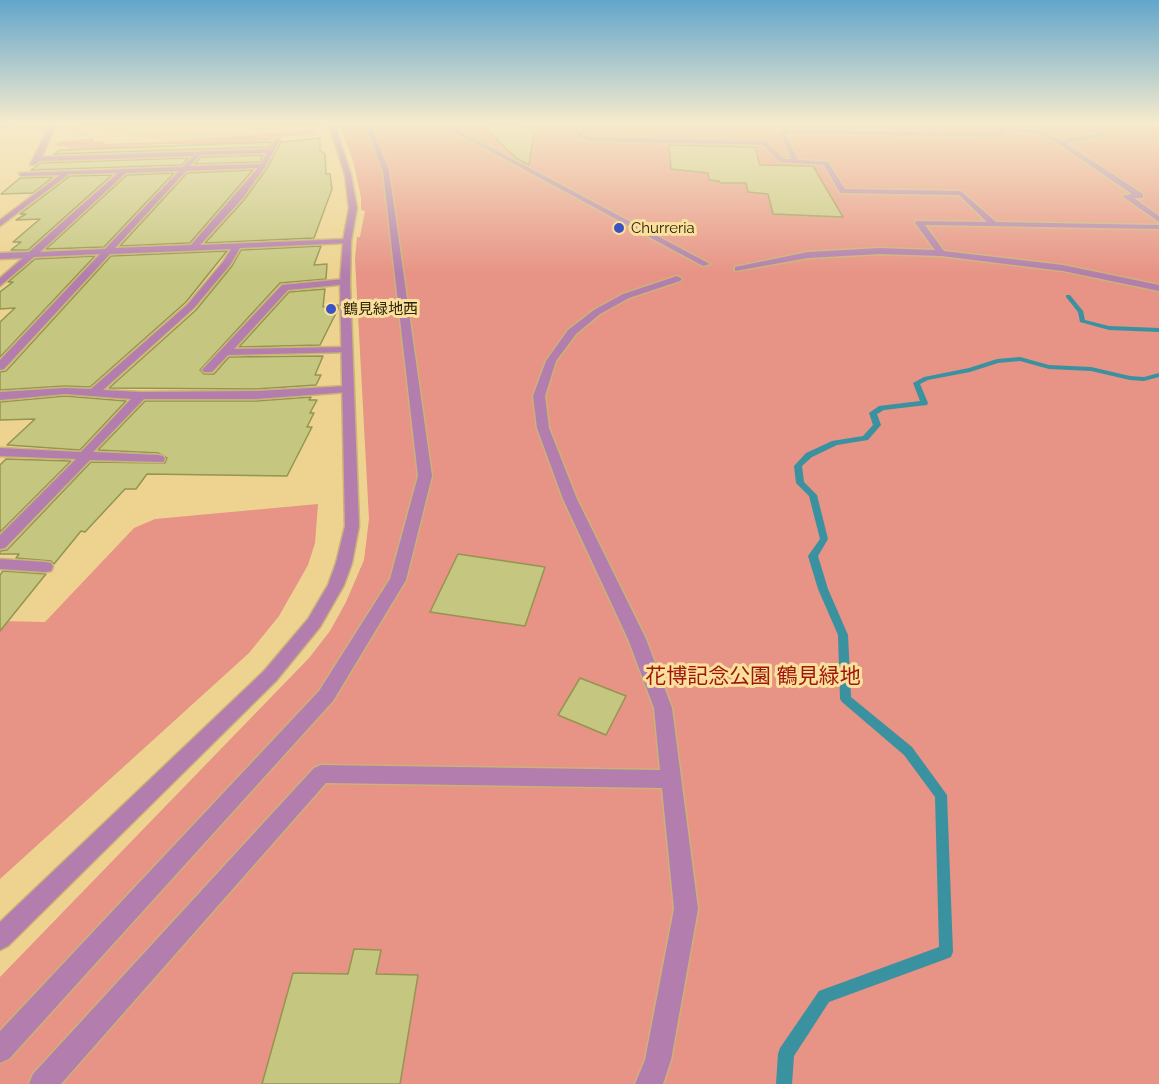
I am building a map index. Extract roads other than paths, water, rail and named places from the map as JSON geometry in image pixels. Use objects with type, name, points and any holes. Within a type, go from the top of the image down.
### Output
[{"type":"street","points":[[23,173],[21,174],[79,173]]},
{"type":"street","points":[[0,224],[67,173]]},
{"type":"street","points":[[0,283],[122,173]]},
{"type":"street","points":[[0,367],[181,173]]},
{"type":"street","points":[[193,248],[235,202],[258,173]]},
{"type":"street","points":[[0,938],[270,676],[315,623],[336,585],[351,534],[345,282],[347,241],[353,208],[347,173]]},
{"type":"street","points":[[0,1050],[326,696],[398,580],[425,476],[386,173]]},
{"type":"street","points":[[532,173],[706,264]]},
{"type":"street","points":[[832,173],[843,191],[961,194],[994,224]]},
{"type":"street","points":[[1105,173],[1140,196],[1126,196],[1159,220]]},
{"type":"street","points":[[941,253],[919,222],[1159,227]]},
{"type":"street","points":[[0,256],[347,241]]},
{"type":"street","points":[[92,394],[191,306],[227,263],[237,246]]},
{"type":"street","points":[[738,269],[808,255],[880,252],[941,253],[1063,268],[1159,288]]},
{"type":"street","points":[[649,1084],[658,1060],[686,909],[663,708],[637,639],[570,499],[543,428],[539,396],[551,361],[572,332],[597,312],[626,296],[677,279]]},
{"type":"street","points":[[208,370],[285,287],[345,282]]},
{"type":"street","points":[[226,352],[347,350]]},
{"type":"street","points":[[0,396],[65,391],[141,396],[256,395],[348,389]]},
{"type":"street","points":[[0,544],[87,456],[87,450],[141,396]]},
{"type":"street","points":[[0,452],[158,459]]},
{"type":"street","points":[[0,564],[45,567]]},
{"type":"street","points":[[43,1084],[321,774],[672,779]]},
{"type":"waterway","points":[[1068,296],[1081,312],[1082,321],[1109,328],[1159,330]]},
{"type":"waterway","points":[[784,1084],[786,1054],[824,996],[946,952],[941,795],[908,751],[846,699],[843,635],[823,589],[813,556],[824,539],[813,495],[800,483],[798,466],[809,455],[835,443],[865,438],[877,425],[873,413],[882,408],[924,403],[916,383],[926,378],[970,370],[997,361],[1020,359],[1049,367],[1091,369],[1130,378],[1144,379],[1159,375]]},
{"type":"place","name":"Churreria","points":[[619,228]]},
{"type":"place","name":"鶴見緑地西","points":[[331,309]]},
{"type":"park label","name":"花博記念公園 鶴見緑地","points":[[753,677]]}]
